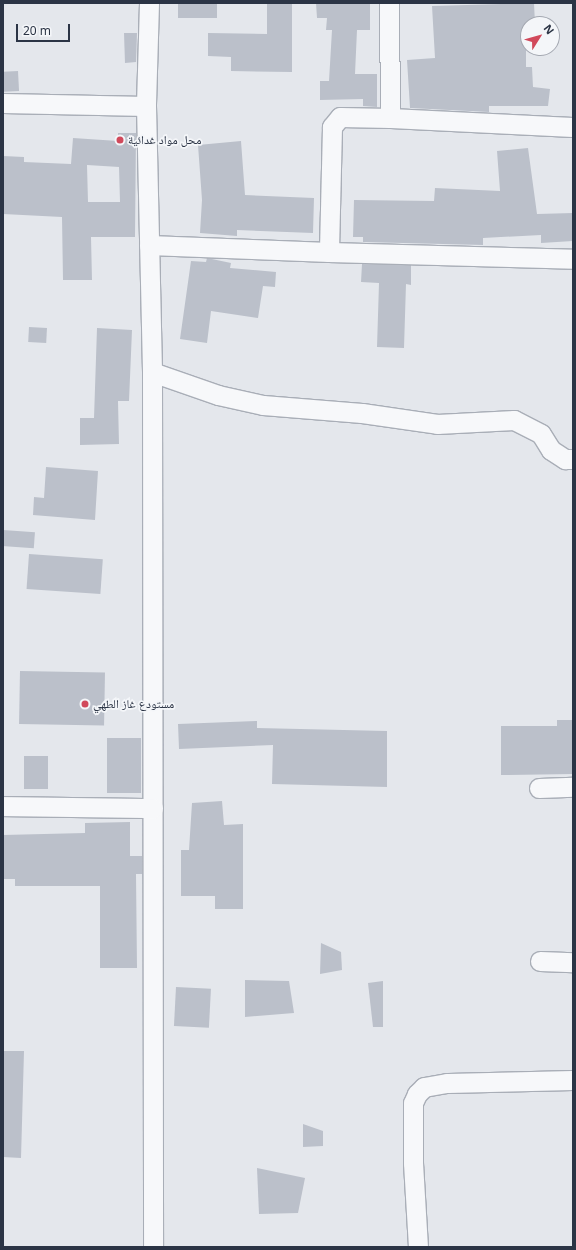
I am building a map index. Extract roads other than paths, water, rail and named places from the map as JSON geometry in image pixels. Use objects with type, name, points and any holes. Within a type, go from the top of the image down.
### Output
[{"type":"street","points":[[150,3],[146,106],[152,372],[153,1247]]},
{"type":"street","points":[[389,3],[390,118]]},
{"type":"street","points":[[3,103],[146,106]]},
{"type":"street","points":[[329,252],[332,127],[340,117],[573,127]]},
{"type":"street","points":[[149,245],[573,259]]},
{"type":"street","points":[[152,372],[218,395],[263,405],[362,412],[437,424],[514,420],[541,434],[551,450],[565,459],[573,459]]},
{"type":"street","points":[[539,788],[573,787]]},
{"type":"street","points":[[3,806],[153,808]]},
{"type":"street","points":[[540,961],[573,962]]},
{"type":"street","points":[[418,1247],[413,1163],[413,1103],[417,1094],[424,1088],[447,1083],[573,1080]]},
{"type":"place","name":"محل مواد غدائية","points":[[120,140]]},
{"type":"place","name":"مستودع غاز الطهي","points":[[85,704]]}]
